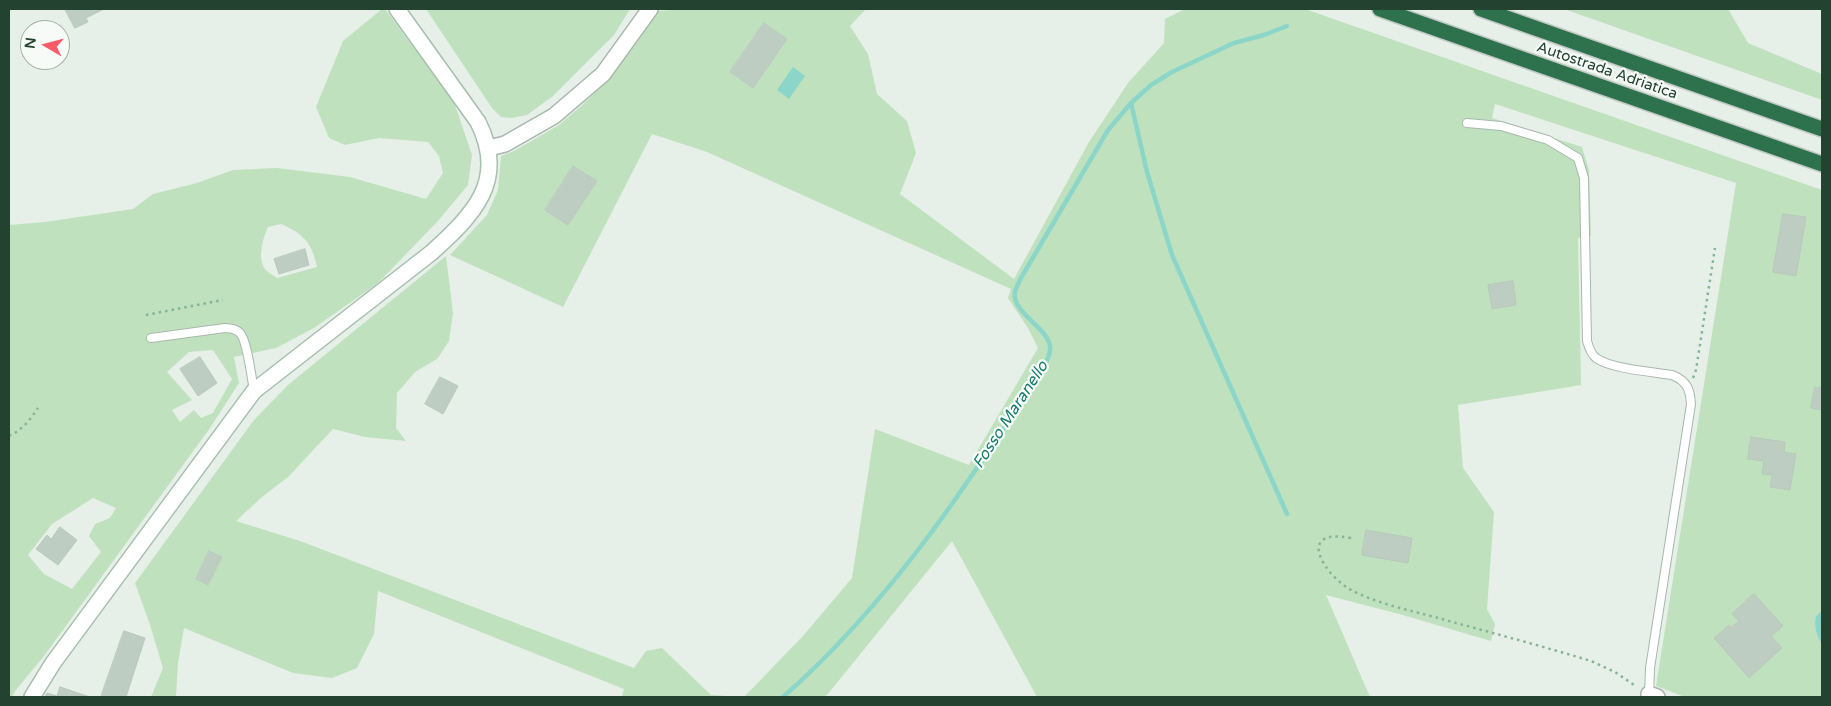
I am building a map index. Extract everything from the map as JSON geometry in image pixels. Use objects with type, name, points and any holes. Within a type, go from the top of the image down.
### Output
[{"type":"highway","name":"Autostrada Adriatica","points":[[1380,9],[1822,164]]},
{"type":"highway","name":"Autostrada Adriatica","points":[[1481,9],[1822,129]]},
{"type":"main road","points":[[32,697],[53,663],[254,391],[431,253],[457,230],[475,209],[487,179],[490,161],[489,148],[478,122],[397,9]]},
{"type":"main road","points":[[489,148],[505,144],[554,116],[603,74],[650,9]]},
{"type":"lane","points":[[1467,123],[1502,126],[1548,140],[1578,158],[1584,178],[1587,341],[1590,352],[1608,363],[1672,375],[1687,384],[1690,393],[1691,404],[1650,668],[1651,696]]},
{"type":"lane","points":[[151,338],[225,328],[233,329],[240,333],[244,341],[254,391]]},
{"type":"path","points":[[1687,384],[1696,370],[1715,248]]},
{"type":"path","points":[[146,315],[223,300]]},
{"type":"path","points":[[9,436],[18,432],[30,420],[38,408]]},
{"type":"path","points":[[1351,538],[1335,535],[1327,537],[1321,540],[1319,548],[1322,561],[1331,574],[1339,583],[1355,592],[1390,605],[1591,661],[1615,672],[1651,696]]},
{"type":"green space","points":[[382,9],[385,9],[454,102],[472,155],[468,185],[438,221],[378,283],[314,328],[276,348],[234,357],[239,383],[210,428],[44,656],[12,697],[9,697],[9,225],[45,222],[133,209],[153,194],[197,183],[233,170],[277,168],[350,177],[426,199],[443,173],[439,156],[428,142],[379,138],[345,145],[329,138],[316,107],[343,41]],"holes":[[[281,224],[306,240],[317,267],[277,278],[267,271],[261,256],[264,237],[268,227]],[[213,350],[232,379],[213,413],[201,418],[194,410],[180,422],[172,410],[192,400],[167,372],[189,352]],[[93,498],[116,508],[110,518],[95,524],[89,536],[101,552],[72,589],[44,574],[28,555],[52,524]]]},
{"type":"green space","points":[[426,9],[630,9],[614,35],[553,96],[527,115],[511,118],[501,117],[492,108]]},
{"type":"green space","points":[[866,9],[850,26],[868,54],[877,94],[907,121],[916,153],[900,194],[1014,279],[1089,142],[1128,83],[1164,43],[1165,19],[1185,9],[1305,9],[1822,190],[1822,697],[1685,697],[1656,686],[1736,183],[1495,104],[1492,118],[1582,147],[1589,170],[1591,236],[1578,238],[1581,385],[1458,405],[1463,468],[1494,512],[1487,609],[1495,624],[1491,641],[1326,595],[1370,697],[1037,697],[952,541],[827,695],[822,697],[744,697],[803,636],[852,578],[875,429],[969,465],[1038,348],[1028,328],[1008,298],[1011,289],[707,152],[652,134],[563,307],[450,255],[487,215],[498,190],[501,156],[514,151],[559,125],[610,78],[658,11]],"holes":[[[764,23],[787,39],[753,88],[730,72]],[[573,166],[597,181],[568,225],[545,209]]]},
{"type":"green space","points":[[1564,9],[1728,9],[1748,43],[1822,74],[1822,100]]},
{"type":"green space","points":[[446,256],[453,313],[449,341],[437,359],[415,372],[397,393],[396,428],[406,441],[365,437],[333,429],[288,477],[262,497],[236,521],[300,541],[634,668],[646,651],[662,648],[711,695],[744,697],[622,697],[624,689],[378,591],[374,634],[357,668],[332,678],[293,673],[184,628],[178,663],[176,697],[151,697],[163,668],[135,583],[254,420],[288,385]],"holes":[[[209,551],[222,557],[208,585],[196,579]]]},
{"type":"water","points":[[793,67],[805,76],[789,99],[777,90]]},
{"type":"water","points":[[1822,611],[1822,644],[1817,634],[1815,623],[1816,616]]},
{"type":"building","points":[[65,9],[104,9],[86,18],[88,22],[75,28]]},
{"type":"building","points":[[764,23],[787,39],[753,88],[730,72]]},
{"type":"building","points":[[573,166],[597,181],[568,225],[545,210]]},
{"type":"building","points":[[1783,214],[1806,217],[1796,276],[1773,272]]},
{"type":"building","points":[[305,249],[309,265],[279,274],[274,259]]},
{"type":"building","points":[[1513,281],[1516,305],[1492,309],[1488,285]]},
{"type":"building","points":[[200,357],[217,383],[198,396],[180,369]]},
{"type":"building","points":[[440,377],[458,386],[443,414],[425,404]]},
{"type":"building","points":[[1815,387],[1822,388],[1822,410],[1811,408]]},
{"type":"building","points":[[1751,437],[1785,442],[1784,452],[1796,454],[1790,490],[1770,487],[1772,475],[1762,474],[1764,461],[1748,459]]},
{"type":"building","points":[[60,527],[77,540],[58,565],[36,549],[47,535],[51,539]]},
{"type":"building","points":[[1366,530],[1412,538],[1408,563],[1362,555]]},
{"type":"building","points":[[209,551],[222,557],[208,585],[196,579]]},
{"type":"building","points":[[1754,594],[1783,626],[1771,636],[1782,648],[1749,678],[1714,638],[1729,625],[1731,628],[1739,621],[1732,614]]},
{"type":"building","points":[[124,631],[145,638],[126,697],[101,697]]},
{"type":"building","points":[[60,687],[90,697],[45,697],[47,693],[57,696]]},
{"type":"waterway","name":"Fosso Maranello","points":[[783,697],[822,661],[893,582],[957,497],[1045,365],[1049,356],[1050,346],[1043,332],[1018,306],[1015,292],[1021,278],[1108,130],[1131,103],[1151,85],[1172,72],[1234,43],[1264,35],[1287,26]]},
{"type":"waterway","points":[[1131,103],[1147,172],[1172,255],[1287,514]]}]
